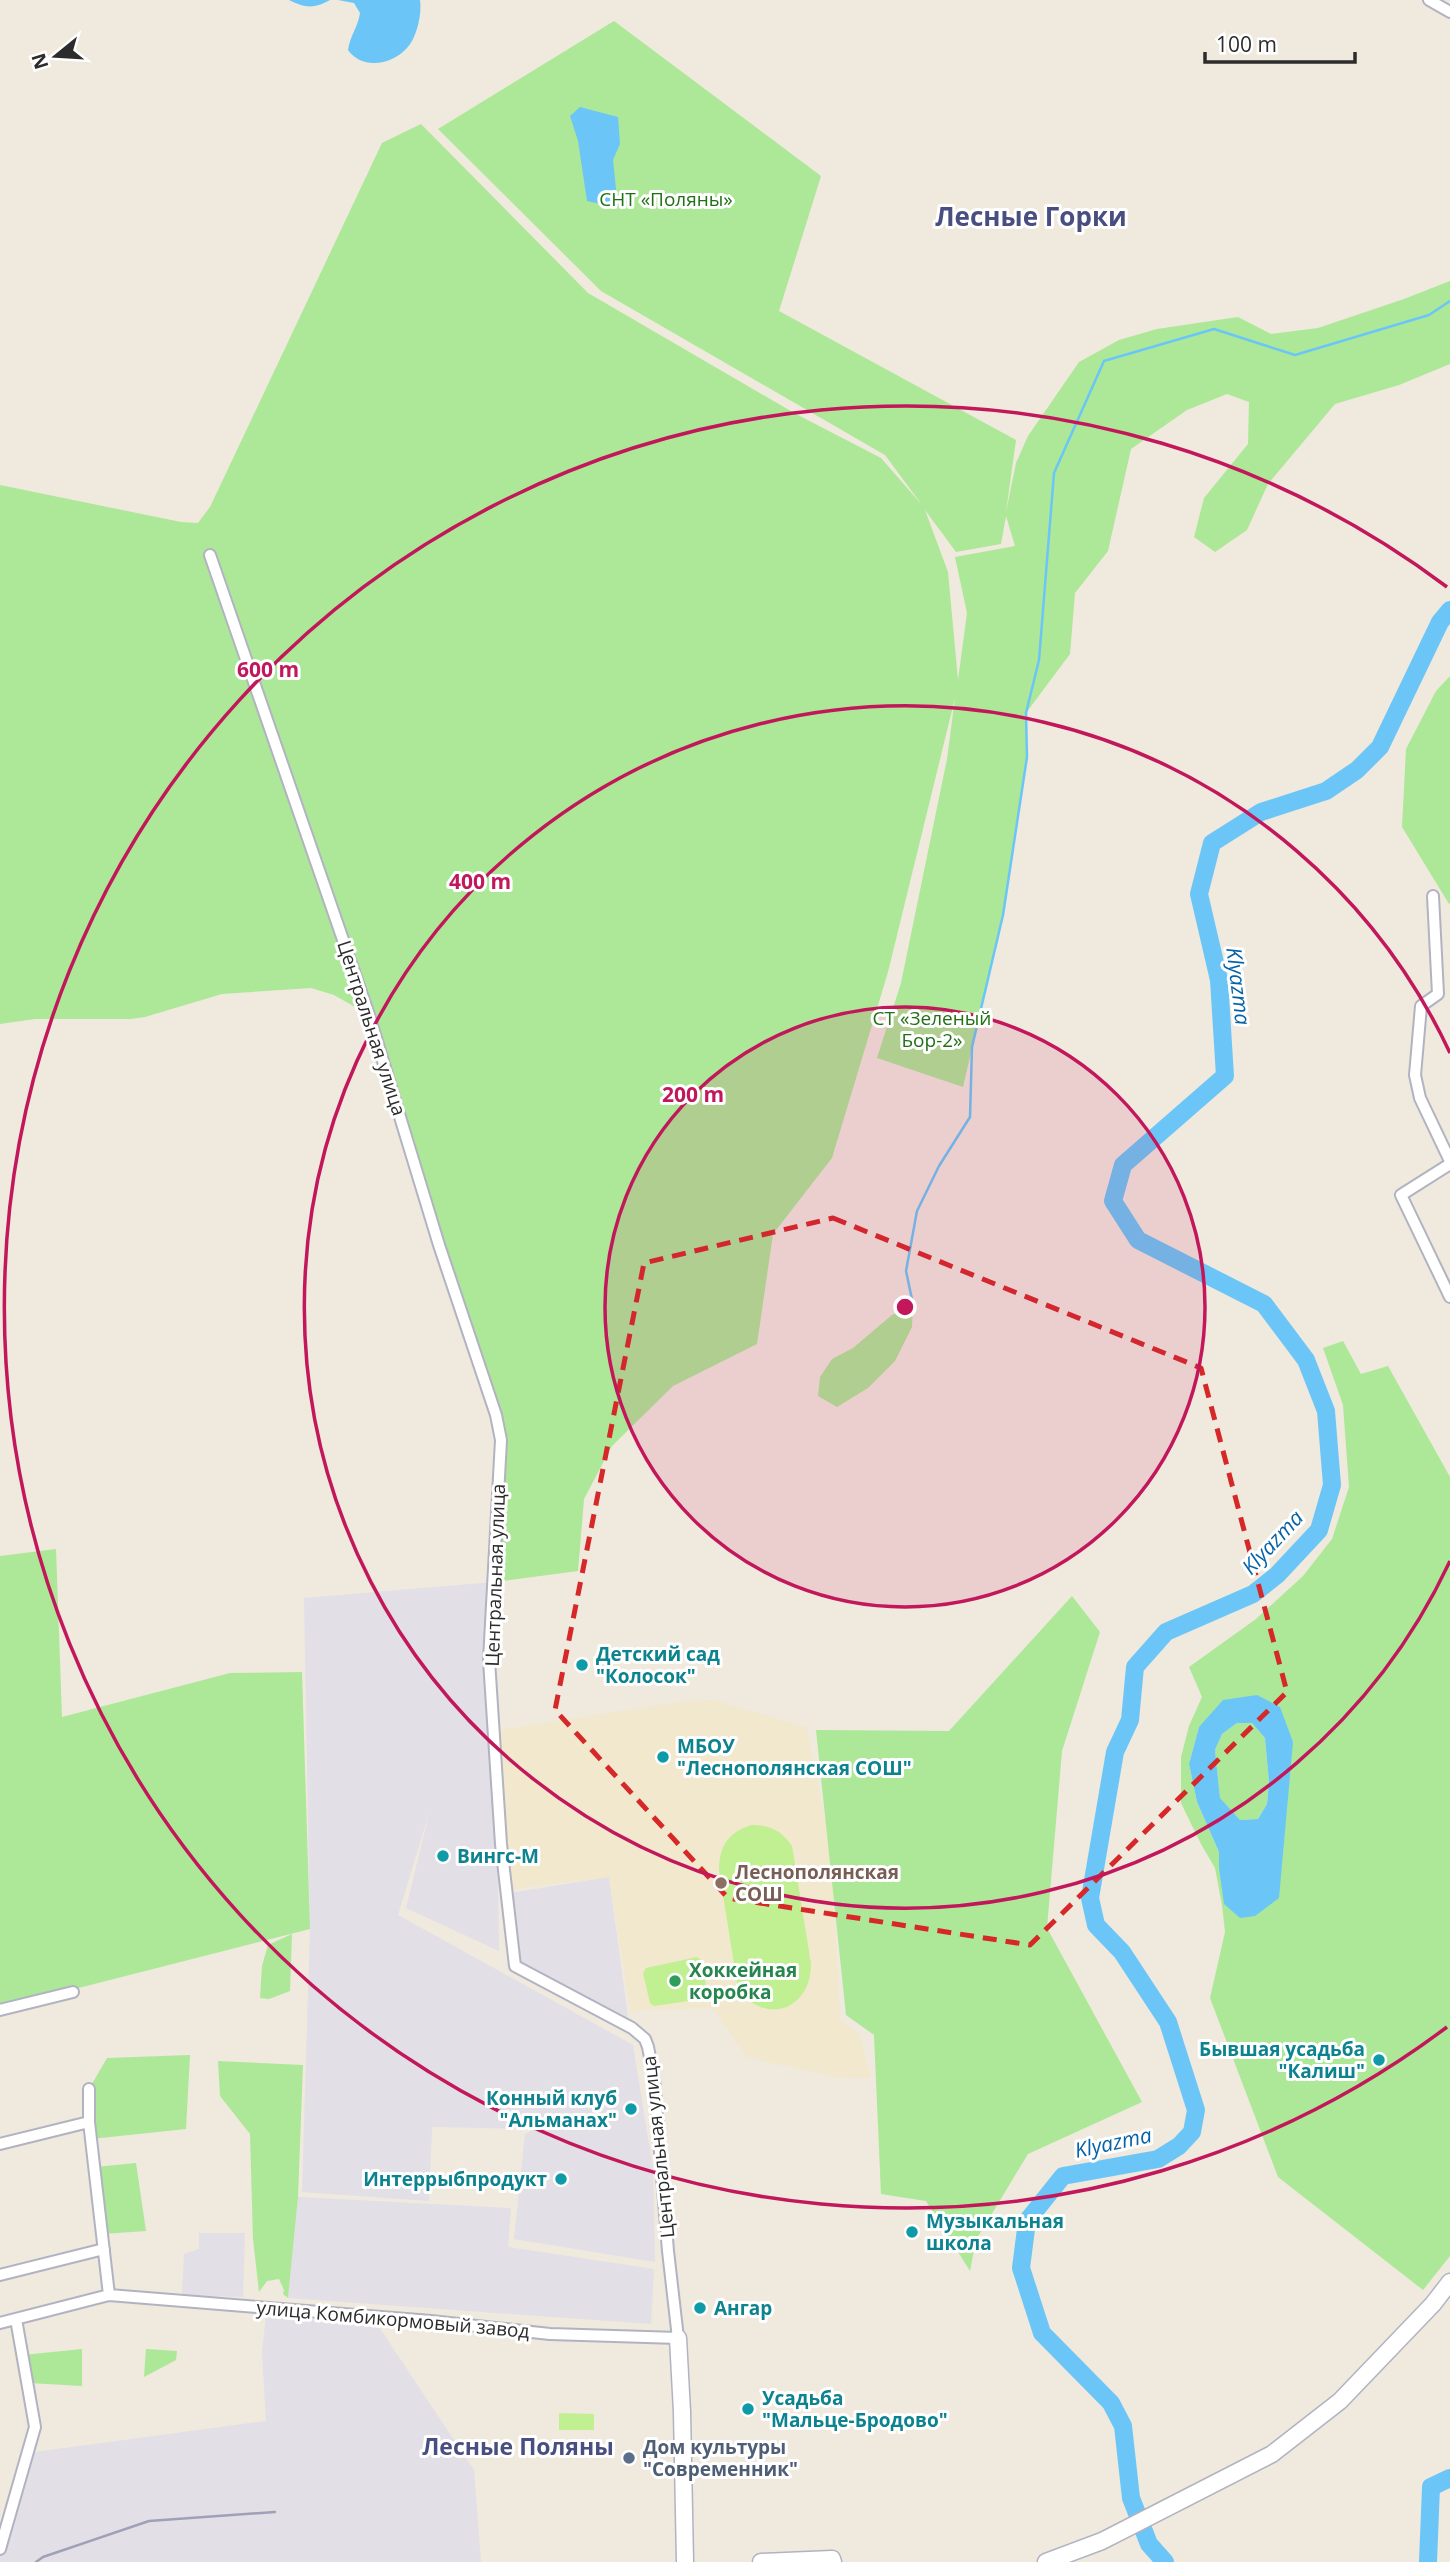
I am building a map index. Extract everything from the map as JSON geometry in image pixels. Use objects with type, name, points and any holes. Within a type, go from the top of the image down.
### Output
[{"type":"main road","points":[[1046,2562],[1068,2556],[1159,2513],[1272,2454],[1340,2401],[1433,2304],[1450,2282]]},
{"type":"main road","name":"Центральная улица","points":[[678,2338],[685,2562]]},
{"type":"main road","points":[[761,2562],[832,2559],[833,2562]]},
{"type":"street","points":[[1429,0],[1450,12]]},
{"type":"street","name":"Центральная улица","points":[[210,555],[373,1028],[439,1245],[496,1415],[501,1440],[489,1660],[501,1844],[515,1966],[632,2028],[645,2039],[654,2078],[678,2338]]},
{"type":"street","points":[[1433,897],[1438,994],[1421,1006],[1415,1075],[1420,1098],[1450,1162],[1401,1195],[1450,1297]]},
{"type":"street","points":[[0,2010],[73,1992]]},
{"type":"street","points":[[89,2089],[89,2122],[109,2295]]},
{"type":"street","points":[[0,2144],[89,2122]]},
{"type":"street","points":[[0,2275],[104,2249]]},
{"type":"street","name":"улица Комбикормовый завод","points":[[0,2323],[109,2295],[550,2334],[678,2338]]},
{"type":"street","points":[[0,2549],[35,2427],[16,2319]]},
{"type":"highlighted area","points":[[833,1218],[1201,1368],[1287,1692],[1030,1945],[728,1898],[555,1710],[644,1263]]},
{"type":"shaded area","points":[[494,1582],[489,1660],[497,1780],[499,1951],[406,1908],[430,1810],[398,1915],[633,2045],[653,2169],[655,2262],[514,2239],[525,2134],[535,2129],[432,2127],[429,2201],[302,2192],[310,1929],[304,1598]]},
{"type":"shaded area","name":"Леснополянская СОШ","points":[[713,1700],[806,1727],[831,1848],[840,2019],[859,2034],[871,2078],[834,2077],[747,2057],[712,2008],[643,2010],[631,2014],[609,1877],[513,1889],[494,1731],[685,1701]]},
{"type":"shaded area","name":"Вингс-М","points":[[609,1877],[628,2017],[518,1962],[510,1893]]},
{"type":"shaded area","points":[[298,2197],[511,2208],[508,2247],[654,2269],[651,2324],[288,2298]]},
{"type":"shaded area","points":[[199,2233],[245,2233],[243,2297],[182,2295],[184,2254],[199,2249]]},
{"type":"shaded area","points":[[266,2316],[377,2324],[474,2470],[481,2562],[0,2562],[0,2549],[27,2453],[266,2421],[262,2353]]},
{"type":"green space","points":[[614,21],[821,176],[779,311],[1016,440],[1006,512],[1016,463],[1028,436],[1079,362],[1119,340],[1157,329],[1238,317],[1271,334],[1318,328],[1450,281],[1450,364],[1399,385],[1335,404],[1268,484],[1247,530],[1215,552],[1194,537],[1204,498],[1248,444],[1249,402],[1227,394],[1187,410],[1131,449],[1108,551],[1075,593],[1070,654],[1026,713],[1027,757],[1003,915],[963,1087],[877,1058],[901,983],[947,759],[955,698],[888,972],[832,1158],[773,1234],[757,1344],[673,1386],[612,1446],[584,1499],[578,1571],[494,1582],[501,1440],[369,1015],[334,995],[311,988],[222,994],[130,1019],[35,1019],[0,1024],[0,485],[181,522],[198,523],[210,507],[382,143],[421,124],[588,293],[796,414],[881,458],[922,505],[885,455],[601,291],[438,129]],"holes":[[[925,510],[956,552],[1001,544],[1006,516],[1015,546],[955,557],[967,613],[958,680],[948,572]]]},
{"type":"green space","points":[[1450,676],[1449,904],[1402,827],[1406,749],[1436,691]]},
{"type":"green space","points":[[913,1304],[912,1327],[895,1361],[868,1388],[837,1407],[818,1396],[820,1377],[832,1359],[853,1348],[892,1315]]},
{"type":"green space","points":[[1343,1341],[1361,1374],[1388,1366],[1450,1477],[1450,2256],[1423,2290],[1278,2177],[1210,1998],[1225,1932],[1222,1905],[1215,1868],[1181,1803],[1181,1757],[1189,1726],[1202,1697],[1189,1667],[1256,1619],[1303,1576],[1332,1539],[1349,1487],[1343,1405],[1323,1348]],"holes":[[[1280,1707],[1255,1916],[1219,1868],[1219,1852],[1197,1802],[1189,1764],[1199,1727]]]},
{"type":"green space","points":[[56,1549],[62,1717],[230,1673],[302,1672],[310,1929],[0,2008],[0,1556]]},
{"type":"green space","points":[[1072,1596],[1100,1632],[1062,1751],[1047,1928],[1142,2102],[1028,2154],[976,2240],[970,2271],[926,2201],[881,2194],[874,2035],[846,2015],[816,1730],[949,1731]]},
{"type":"green space","points":[[1237,1723],[1252,1723],[1265,1738],[1269,1782],[1267,1804],[1258,1819],[1240,1820],[1220,1799],[1215,1750],[1222,1734]]},
{"type":"green space","points":[[751,1825],[774,1830],[784,1836],[792,1846],[811,1964],[809,1980],[803,1993],[785,2008],[761,2007],[738,1989],[719,1861],[723,1847],[731,1836]]},
{"type":"green space","points":[[292,1934],[290,1991],[269,1999],[260,1998],[262,1966],[268,1945]]},
{"type":"green space","name":"Хоккейная коробка","points":[[697,1957],[703,1962],[707,1995],[702,1999],[654,2006],[650,2003],[643,1973],[646,1968]]},
{"type":"green space","points":[[190,2055],[186,2129],[91,2139],[89,2089],[107,2058]]},
{"type":"green space","points":[[218,2061],[303,2065],[298,2197],[288,2298],[283,2294],[279,2279],[267,2281],[259,2292],[253,2239],[250,2134],[220,2096]]},
{"type":"green space","points":[[136,2163],[146,2231],[103,2234],[95,2167]]},
{"type":"green space","points":[[82,2349],[82,2386],[29,2383],[23,2355]]},
{"type":"green space","points":[[146,2349],[177,2351],[176,2360],[144,2377]]},
{"type":"green space","points":[[559,2413],[594,2414],[594,2430],[559,2430]]},
{"type":"water","points":[[289,0],[330,0],[310,6]]},
{"type":"water","points":[[338,0],[420,0],[414,38],[401,54],[393,58],[377,63],[361,61],[348,50],[360,13],[354,3]]},
{"type":"water","points":[[580,107],[618,117],[620,144],[613,160],[618,208],[587,201],[578,141],[570,116]]},
{"type":"water","points":[[1257,1695],[1280,1707],[1293,1742],[1279,1898],[1255,1916],[1240,1918],[1224,1904],[1219,1852],[1197,1802],[1189,1764],[1199,1727],[1223,1700]],"holes":[[[1237,1723],[1252,1723],[1265,1738],[1269,1782],[1267,1804],[1258,1819],[1240,1820],[1220,1798],[1215,1750],[1222,1734]]]},
{"type":"waterway","points":[[913,1304],[906,1271],[917,1211],[939,1166],[970,1117],[972,1047],[1003,915],[1027,757],[1026,713],[1039,660],[1054,473],[1104,361],[1214,329],[1295,355],[1429,315],[1450,301]]},
{"type":"waterway","name":"Klyazma","points":[[1165,2562],[1149,2544],[1131,2498],[1123,2426],[1111,2403],[1042,2333],[1021,2268],[1027,2221],[1063,2176],[1158,2159],[1179,2146],[1192,2132],[1196,2110],[1168,2022],[1122,1952],[1096,1925],[1090,1898],[1115,1752],[1130,1720],[1135,1667],[1166,1632],[1253,1594],[1277,1575],[1319,1530],[1332,1485],[1326,1411],[1306,1360],[1264,1304],[1138,1240],[1113,1201],[1123,1165],[1225,1076],[1219,980],[1199,894],[1212,843],[1261,812],[1326,791],[1357,770],[1380,747],[1440,622],[1450,610]]},
{"type":"waterway","name":"Klyazma","points":[[1428,2562],[1431,2487],[1450,2478]]},
{"type":"railway","points":[[36,2562],[43,2557],[149,2521],[275,2512]]},
{"type":"place","name":"Детский сад \"Колосок\"","points":[[582,1665]]},
{"type":"place","name":"МБОУ \"Леснополянская СОШ\"","points":[[663,1757]]},
{"type":"place","name":"Вингс-М","points":[[443,1856]]},
{"type":"place","name":"Леснополянская СОШ","points":[[721,1883]]},
{"type":"place","name":"Хоккейная коробка","points":[[675,1981]]},
{"type":"place","name":"Бывшая усадьба \"Калиш\"","points":[[1379,2060]]},
{"type":"place","name":"Конный клуб \"Альманах\"","points":[[631,2109]]},
{"type":"place","name":"Интеррыбпродукт","points":[[561,2179]]},
{"type":"place","name":"Музыкальная школа","points":[[912,2232]]},
{"type":"place","name":"Ангар","points":[[700,2308]]},
{"type":"place","name":"Усадьба \"Мальце-Бродово\"","points":[[748,2409]]},
{"type":"place","name":"Дом культуры \"Современник\"","points":[[629,2458]]},
{"type":"district","name":"Лесные Горки","points":[[1031,216]]},
{"type":"district","name":"Лесные Поляны","points":[[518,2446]]},
{"type":"park label","name":"СНТ «Поляны»","points":[[666,199]]},
{"type":"park label","name":"СТ «Зеленый Бор-2»","points":[[932,1029]]}]
